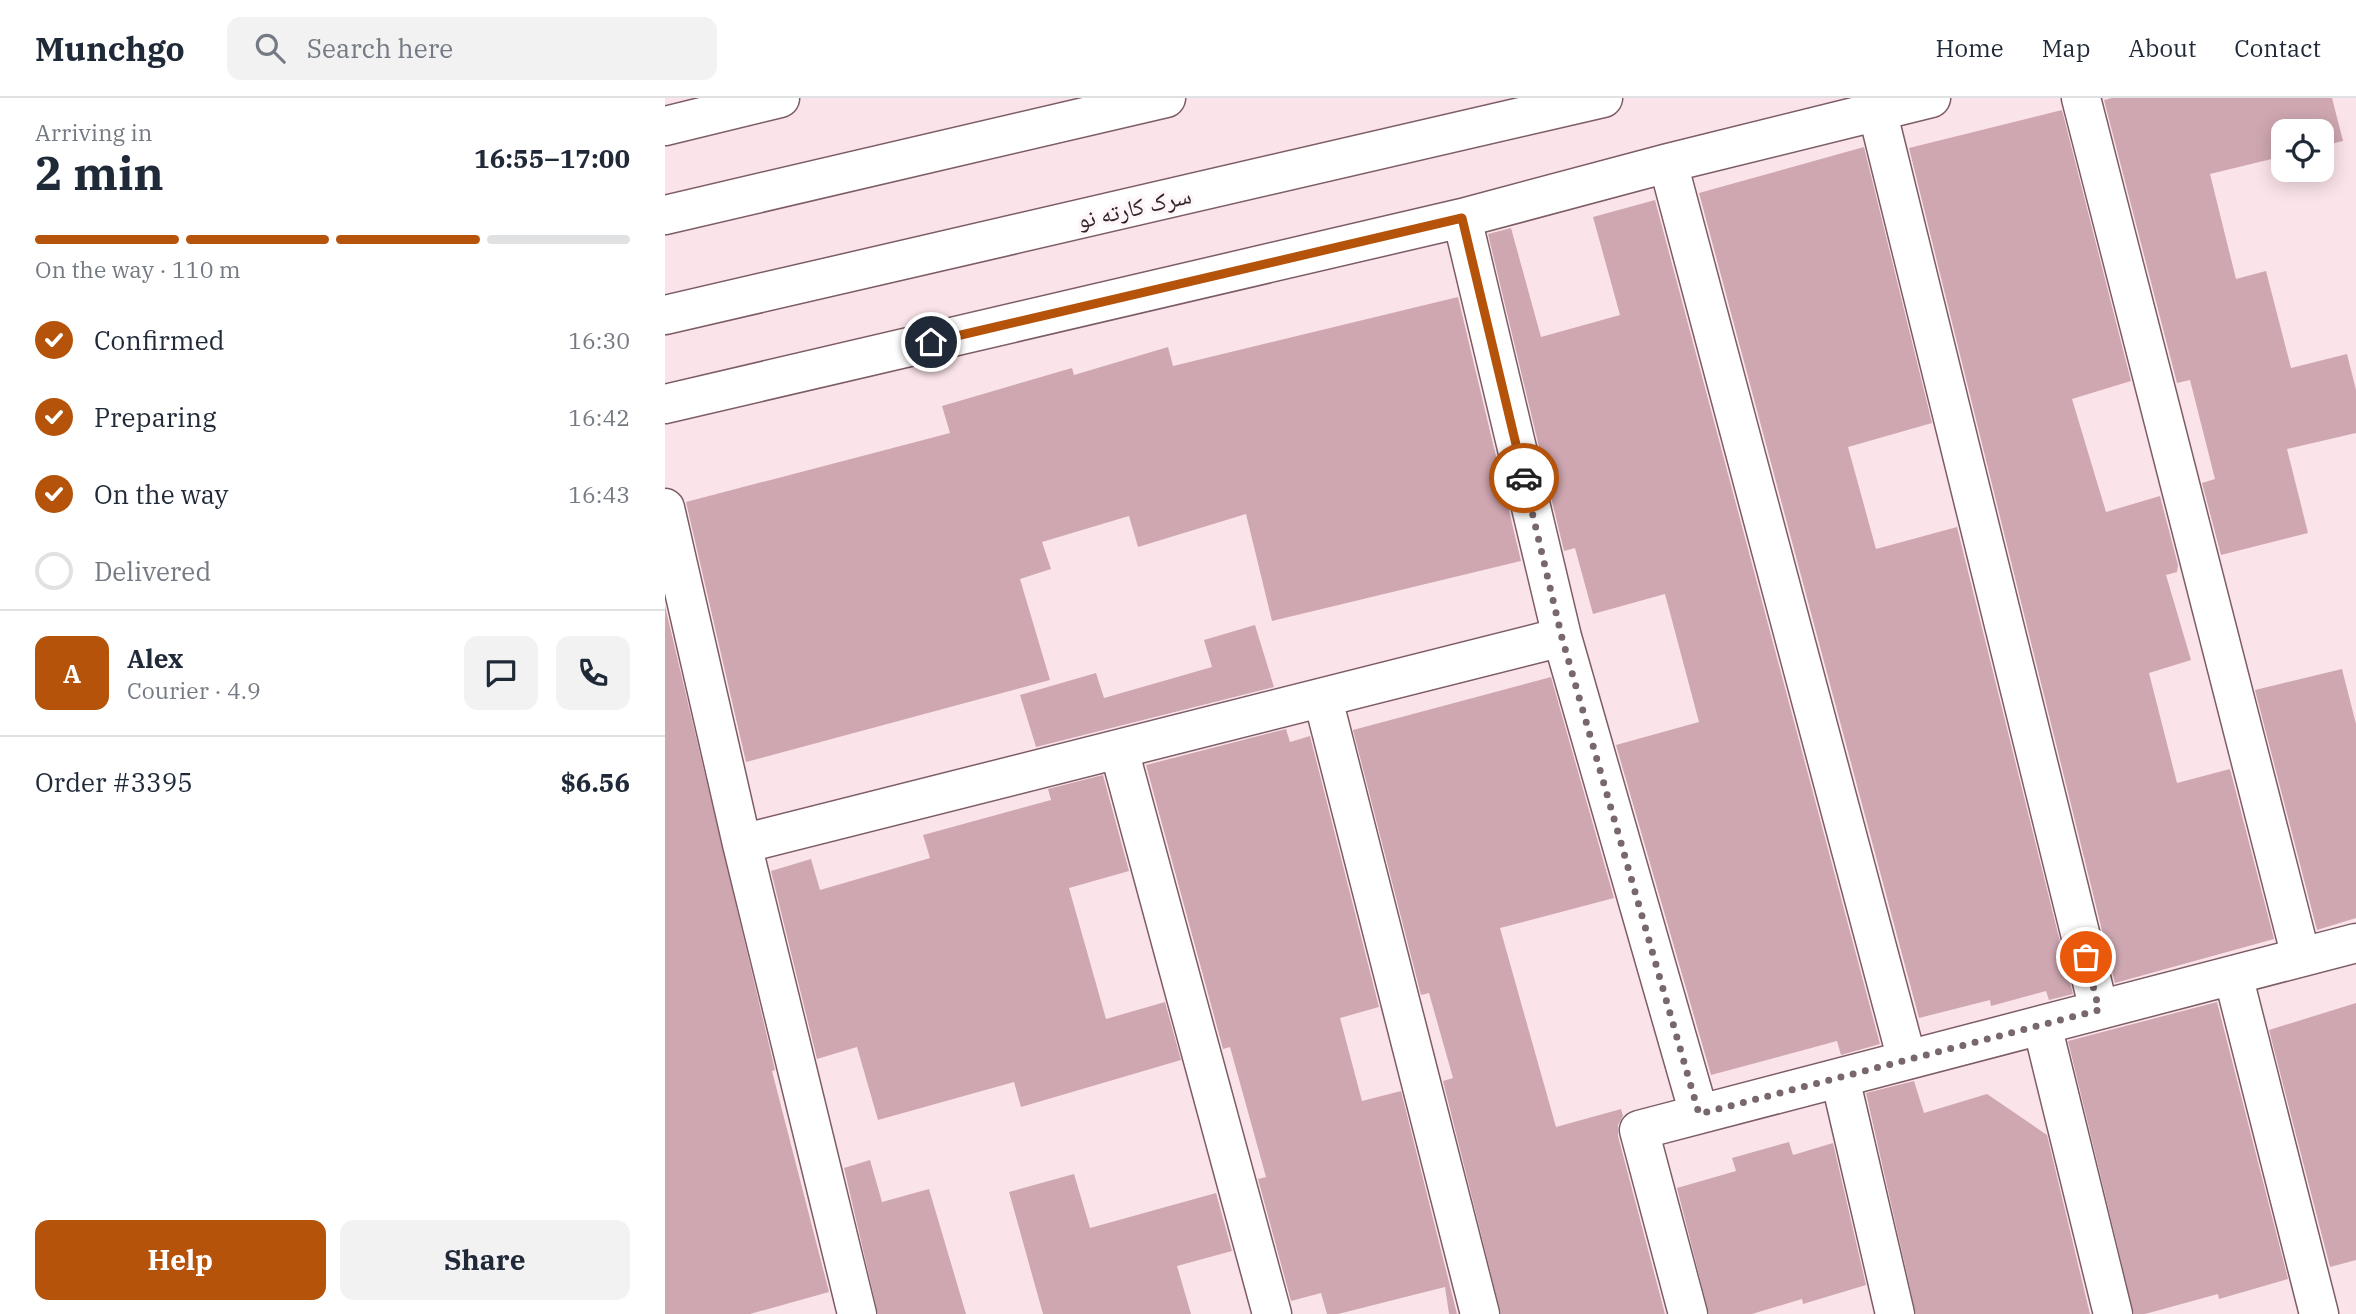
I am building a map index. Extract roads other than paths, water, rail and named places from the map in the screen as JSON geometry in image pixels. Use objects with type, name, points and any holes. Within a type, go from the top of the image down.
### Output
[{"type":"main road","points":[[665,126],[780,98]]},
{"type":"main road","points":[[665,215],[1166,98]]},
{"type":"main road","name":"سرک کارته نو","points":[[665,315],[1603,98]]},
{"type":"main road","points":[[665,404],[1462,218],[1668,163],[1931,98]]},
{"type":"main road","points":[[2081,98],[2301,957]]},
{"type":"main road","points":[[1877,110],[2099,1010]]},
{"type":"main road","points":[[1668,163],[1907,1060]]},
{"type":"main road","points":[[1462,218],[1562,638],[1699,1114]]},
{"type":"main road","points":[[665,508],[846,1312]]},
{"type":"main road","points":[[741,844],[1562,638]]},
{"type":"main road","points":[[1323,699],[1481,1314]]},
{"type":"main road","points":[[1119,750],[1272,1314]]},
{"type":"main road","points":[[1688,1314],[1639,1130],[2356,943]]},
{"type":"main road","points":[[2233,975],[2319,1314]]},
{"type":"main road","points":[[2042,1025],[2113,1314]]},
{"type":"main road","points":[[1840,1078],[1895,1314]]}]
